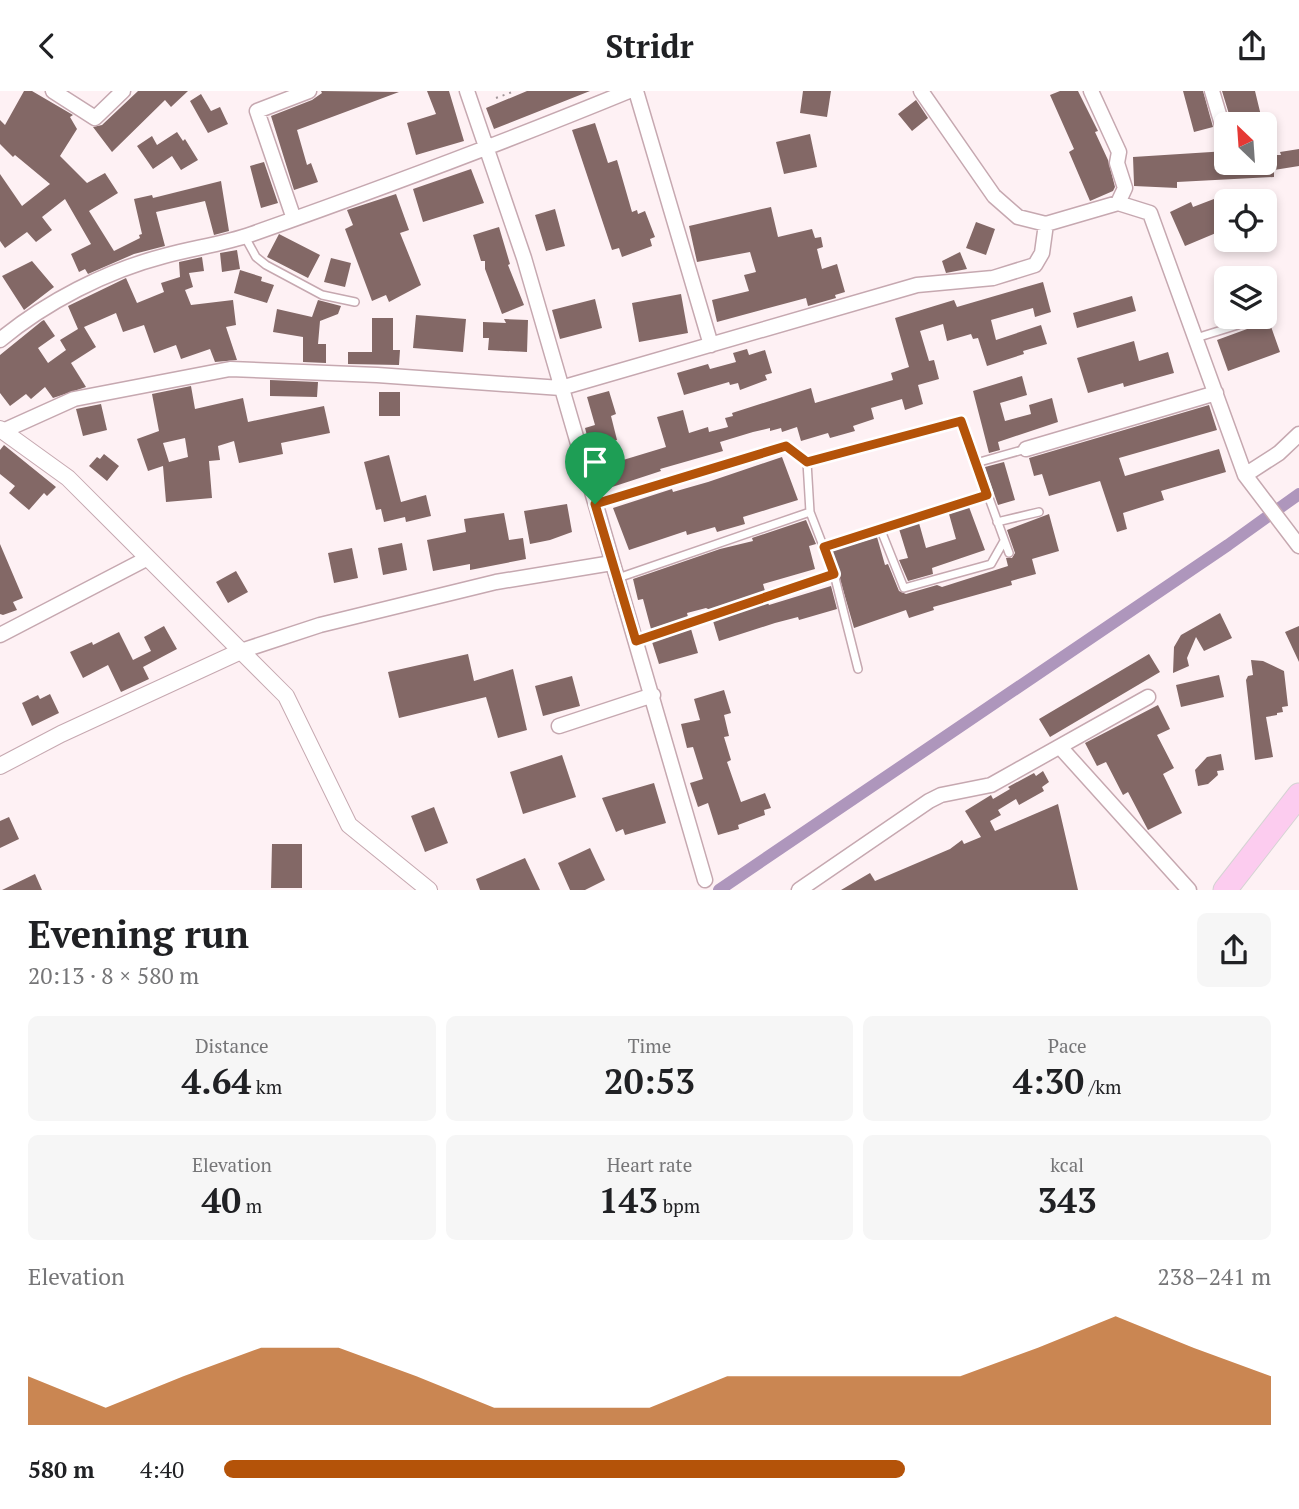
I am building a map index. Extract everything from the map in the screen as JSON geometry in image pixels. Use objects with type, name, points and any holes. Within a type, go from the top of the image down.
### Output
[{"type":"highway","points":[[1225,890],[1299,795]]},
{"type":"highway","points":[[1241,890],[1299,815]]},
{"type":"street","points":[[53,91],[95,118],[123,91]]},
{"type":"street","points":[[294,219],[257,111],[309,91]]},
{"type":"street","points":[[467,91],[524,258],[705,880]]},
{"type":"street","points":[[0,340],[49,304],[116,273],[161,256],[245,237],[487,149],[629,91]]},
{"type":"street","points":[[636,91],[711,345]]},
{"type":"street","points":[[921,91],[994,196],[1017,217],[1046,224],[1118,203],[1150,213],[1245,475],[1299,546]]},
{"type":"street","points":[[1091,91],[1119,152],[1118,163],[1125,188],[1118,203]]},
{"type":"street","points":[[1212,91],[1218,112]]},
{"type":"street","points":[[2,430],[74,399],[229,369],[377,375],[561,389],[917,285],[993,278],[1035,265],[1042,253],[1046,224]]},
{"type":"street","points":[[1026,449],[1216,393]]},
{"type":"street","points":[[2,430],[68,478],[286,696],[349,825],[429,890]]},
{"type":"street","points":[[1245,475],[1279,453],[1299,434]]},
{"type":"street","points":[[0,635],[148,558]]},
{"type":"street","points":[[0,766],[61,734],[241,651],[320,625],[496,582],[612,563]]},
{"type":"street","points":[[559,726],[653,695]]},
{"type":"street","points":[[799,890],[929,801],[942,795],[991,785],[1148,697]]},
{"type":"street","points":[[1060,747],[1189,890]]},
{"type":"lane","points":[[245,237],[256,257],[266,265],[322,295],[355,302]]},
{"type":"lane","points":[[1196,338],[1225,329]]},
{"type":"lane","points":[[807,462],[961,421],[1009,553]]},
{"type":"lane","points":[[595,504],[786,446],[807,462],[810,512],[834,574],[858,669]]},
{"type":"lane","points":[[976,463],[1026,449]]},
{"type":"lane","points":[[824,547],[987,495]]},
{"type":"lane","points":[[617,578],[810,512]]},
{"type":"lane","points":[[998,523],[1039,512]]},
{"type":"lane","points":[[880,528],[904,588],[991,564],[1004,541]]},
{"type":"lane","points":[[636,641],[834,574]]},
{"type":"path","points":[[496,98],[515,91]]},
{"type":"building","points":[[24,91],[32,91],[73,115],[70,117],[77,129],[60,156],[87,183],[105,173],[118,193],[89,211],[114,251],[140,238],[139,235],[142,234],[134,199],[152,195],[153,198],[221,181],[229,231],[214,235],[205,201],[156,212],[165,246],[134,254],[88,274],[85,269],[79,272],[71,254],[91,244],[65,199],[42,217],[52,230],[36,242],[27,232],[5,248],[0,241],[0,174],[22,206],[50,184],[0,144],[0,120],[5,125]]},
{"type":"building","points":[[138,91],[188,91],[171,107],[165,100],[112,152],[93,127],[102,125]]},
{"type":"building","points":[[321,91],[399,92],[297,130],[307,165],[311,163],[318,182],[294,190],[271,116],[312,100],[322,93]]},
{"type":"building","points":[[427,91],[449,91],[464,141],[416,155],[407,123],[436,114]]},
{"type":"building","points":[[527,91],[590,91],[494,129],[486,108]]},
{"type":"building","points":[[803,91],[831,91],[827,117],[800,113]]},
{"type":"building","points":[[1060,91],[1078,91],[1098,131],[1095,132],[1108,160],[1115,187],[1113,191],[1090,201],[1069,152],[1074,149],[1050,95]]},
{"type":"building","points":[[1183,91],[1203,91],[1213,127],[1194,132]]},
{"type":"building","points":[[1222,91],[1255,91],[1260,112],[1228,112]]},
{"type":"building","points":[[201,94],[211,111],[220,107],[228,124],[208,133],[190,101]]},
{"type":"building","points":[[916,100],[928,118],[912,131],[898,114]]},
{"type":"building","points":[[595,123],[608,163],[617,160],[632,212],[637,210],[638,214],[645,211],[655,237],[650,239],[652,246],[622,257],[619,248],[612,250],[572,130]]},
{"type":"building","points":[[177,132],[183,141],[185,139],[198,160],[181,170],[172,156],[153,169],[137,146],[152,136],[157,145]]},
{"type":"building","points":[[810,134],[817,167],[784,174],[776,142]]},
{"type":"building","points":[[1299,149],[1299,166],[1278,169],[1280,152]]},
{"type":"building","points":[[1214,152],[1214,175],[1274,177],[1177,182],[1177,188],[1134,186],[1133,157]]},
{"type":"building","points":[[264,162],[278,203],[261,208],[250,166]]},
{"type":"building","points":[[471,169],[484,203],[423,222],[413,189]]},
{"type":"building","points":[[396,194],[409,230],[400,233],[421,285],[389,302],[386,295],[372,301],[345,229],[353,225],[347,210]]},
{"type":"building","points":[[1214,199],[1214,234],[1185,246],[1170,212],[1191,202],[1193,207]]},
{"type":"building","points":[[771,207],[778,237],[812,229],[815,238],[821,237],[823,247],[817,249],[822,269],[837,264],[845,292],[835,295],[836,298],[808,306],[806,298],[717,322],[712,300],[749,291],[744,275],[756,272],[750,252],[697,262],[689,226]]},
{"type":"building","points":[[555,209],[565,246],[546,251],[535,215]]},
{"type":"building","points":[[976,222],[995,229],[986,255],[966,248]]},
{"type":"building","points":[[499,227],[510,264],[508,265],[524,305],[502,314],[485,269],[485,261],[481,261],[473,235]]},
{"type":"building","points":[[279,234],[320,255],[308,278],[267,257]]},
{"type":"building","points":[[237,250],[240,269],[222,272],[220,253]]},
{"type":"building","points":[[960,252],[967,269],[946,273],[942,261]]},
{"type":"building","points":[[202,257],[204,271],[189,273],[193,287],[185,290],[191,305],[233,300],[236,325],[226,327],[237,360],[215,362],[210,349],[181,359],[176,345],[154,353],[144,325],[123,332],[116,313],[84,327],[96,347],[71,363],[86,387],[53,398],[45,387],[31,399],[26,394],[10,406],[0,393],[0,355],[42,321],[44,320],[55,336],[38,348],[48,363],[66,350],[60,340],[78,329],[68,306],[126,278],[137,303],[164,292],[161,283],[180,277],[179,262]]},
{"type":"building","points":[[331,258],[351,263],[345,287],[324,282]]},
{"type":"building","points":[[32,261],[54,287],[24,310],[2,276]]},
{"type":"building","points":[[240,270],[262,277],[261,281],[274,285],[267,303],[234,293]]},
{"type":"building","points":[[1043,282],[1051,312],[1035,317],[1033,308],[991,320],[996,340],[1041,325],[1047,344],[1023,351],[1024,354],[987,366],[978,338],[973,339],[971,334],[947,341],[943,324],[920,331],[929,361],[934,360],[939,379],[918,385],[923,404],[905,410],[902,399],[871,408],[874,419],[853,426],[855,431],[830,438],[828,433],[801,441],[797,427],[782,432],[781,428],[770,431],[770,428],[753,432],[720,442],[723,451],[660,469],[661,471],[606,489],[600,467],[666,447],[657,417],[683,410],[689,433],[708,427],[709,432],[728,427],[725,418],[733,416],[732,413],[811,388],[815,403],[893,380],[891,373],[909,367],[895,318],[954,300],[957,307]]},
{"type":"building","points":[[681,294],[688,333],[639,342],[632,303]]},
{"type":"building","points":[[1132,296],[1136,311],[1077,328],[1073,313]]},
{"type":"building","points":[[595,299],[602,328],[560,339],[552,310]]},
{"type":"building","points":[[318,300],[341,306],[338,314],[320,321],[318,344],[326,344],[326,363],[303,362],[303,337],[273,332],[277,309],[312,317]]},
{"type":"building","points":[[416,315],[466,319],[463,352],[413,348]]},
{"type":"building","points":[[372,318],[393,318],[393,350],[400,350],[399,365],[348,364],[348,352],[372,352]]},
{"type":"building","points":[[504,319],[528,320],[527,352],[488,350],[489,338],[483,338],[483,322],[506,323]]},
{"type":"building","points":[[1247,329],[1272,329],[1280,352],[1228,371],[1217,340]]},
{"type":"building","points":[[1134,341],[1139,361],[1168,352],[1174,373],[1124,387],[1123,383],[1088,393],[1077,358]]},
{"type":"building","points":[[747,349],[749,355],[765,350],[772,373],[765,375],[767,380],[740,390],[738,383],[730,385],[729,382],[684,395],[677,373],[708,364],[710,369],[736,362],[733,353]]},
{"type":"building","points":[[1022,376],[1027,395],[1000,403],[1005,421],[1031,414],[1029,405],[1052,398],[1058,422],[998,442],[1000,450],[989,453],[973,391]]},
{"type":"building","points":[[270,380],[318,382],[317,397],[270,396]]},
{"type":"building","points":[[191,386],[195,409],[243,398],[248,422],[324,406],[330,433],[281,443],[283,454],[239,463],[234,441],[218,446],[220,460],[209,461],[212,498],[166,502],[163,466],[148,471],[137,439],[159,431],[152,394]],"holes":[[[185,438],[188,457],[169,462],[163,443]]]},
{"type":"building","points":[[609,391],[616,414],[611,416],[617,440],[590,447],[585,428],[595,425],[587,397]]},
{"type":"building","points":[[379,392],[400,392],[400,416],[379,416]]},
{"type":"building","points":[[101,404],[107,430],[83,436],[76,409]]},
{"type":"building","points":[[1209,405],[1217,430],[1119,458],[1125,476],[1219,449],[1226,472],[1161,491],[1164,500],[1123,513],[1127,529],[1117,532],[1100,481],[1049,496],[1042,474],[1034,476],[1029,458]]},
{"type":"building","points":[[4,445],[56,487],[47,496],[44,493],[29,510],[9,493],[15,486],[0,474],[0,450]]},
{"type":"building","points":[[104,454],[119,466],[107,481],[89,466]]},
{"type":"building","points":[[389,455],[401,502],[426,495],[431,516],[406,522],[405,517],[384,522],[381,509],[376,510],[364,462]]},
{"type":"building","points":[[782,457],[798,500],[743,517],[745,524],[717,532],[715,527],[687,535],[686,531],[629,550],[613,508],[672,489],[673,492],[708,482]]},
{"type":"building","points":[[1004,462],[1015,500],[998,505],[985,467]]},
{"type":"building","points":[[567,504],[572,532],[530,544],[524,511]]},
{"type":"building","points":[[969,507],[985,550],[932,568],[933,574],[908,581],[899,560],[908,558],[899,529],[919,523],[926,548],[956,539],[949,514]]},
{"type":"building","points":[[504,513],[509,540],[523,538],[526,559],[470,570],[470,564],[433,571],[427,540],[466,532],[464,519]]},
{"type":"building","points":[[1049,514],[1059,551],[1032,559],[1036,574],[1011,581],[1012,585],[933,607],[934,610],[909,618],[906,610],[854,628],[832,551],[877,537],[885,565],[888,564],[899,591],[906,594],[937,585],[942,587],[1008,566],[1006,558],[1012,558],[1015,553],[1007,530]]},
{"type":"building","points":[[806,520],[816,544],[809,546],[815,569],[763,584],[765,591],[710,610],[706,608],[687,613],[688,617],[651,629],[643,599],[638,600],[633,579],[720,549],[753,541],[752,538]]},
{"type":"building","points":[[402,543],[407,570],[383,575],[378,548]]},
{"type":"building","points":[[0,544],[23,598],[13,602],[17,610],[3,615],[0,614]]},
{"type":"building","points":[[352,548],[358,578],[334,583],[328,553]]},
{"type":"building","points":[[236,571],[248,592],[228,603],[216,582]]},
{"type":"building","points":[[831,586],[837,609],[799,620],[798,617],[775,623],[719,641],[713,621]]},
{"type":"building","points":[[1220,613],[1232,638],[1204,651],[1196,637],[1187,658],[1189,666],[1173,673],[1174,647],[1181,635]]},
{"type":"building","points":[[164,626],[177,649],[143,667],[149,679],[121,692],[108,665],[83,678],[70,652],[92,642],[93,645],[119,632],[133,660],[151,651],[144,637]]},
{"type":"building","points":[[1299,626],[1299,662],[1285,632]]},
{"type":"building","points":[[691,629],[698,653],[659,664],[652,642]]},
{"type":"building","points":[[468,654],[474,681],[513,669],[527,730],[498,738],[486,697],[399,718],[388,672]]},
{"type":"building","points":[[1149,654],[1160,672],[1050,737],[1039,719]]},
{"type":"building","points":[[1251,660],[1263,661],[1284,671],[1288,706],[1282,707],[1283,712],[1277,715],[1266,717],[1273,757],[1255,760],[1246,680],[1253,675]]},
{"type":"building","points":[[1219,675],[1224,697],[1181,707],[1176,685]]},
{"type":"building","points":[[572,676],[580,706],[543,716],[535,686]]},
{"type":"building","points":[[724,690],[731,713],[724,715],[729,736],[724,737],[731,760],[727,762],[741,802],[765,793],[771,808],[764,810],[765,815],[738,825],[739,829],[718,835],[708,803],[698,807],[690,783],[703,779],[693,747],[687,748],[681,724],[700,720],[694,699]]},
{"type":"building","points":[[50,694],[59,713],[32,726],[22,703],[38,695],[40,699]]},
{"type":"building","points":[[1158,705],[1170,729],[1157,735],[1174,768],[1163,774],[1182,813],[1148,830],[1128,792],[1123,795],[1106,762],[1097,766],[1085,743]]},
{"type":"building","points":[[1221,754],[1224,770],[1217,771],[1218,775],[1208,784],[1198,786],[1195,770],[1207,757]]},
{"type":"building","points":[[562,755],[576,797],[523,814],[510,772]]},
{"type":"building","points":[[1043,771],[1049,782],[1042,787],[1044,791],[1019,805],[1016,799],[998,810],[1001,815],[990,821],[995,831],[1058,804],[1078,890],[841,890],[870,873],[875,881],[950,849],[962,840],[964,844],[981,837],[965,811],[991,795],[993,799],[1010,789],[1008,787]]},
{"type":"building","points":[[654,783],[666,823],[625,835],[623,829],[616,832],[602,798]]},
{"type":"building","points":[[434,807],[448,843],[425,852],[411,816]]},
{"type":"building","points":[[9,817],[19,839],[0,848],[0,821]]},
{"type":"building","points":[[272,844],[302,844],[302,888],[271,888]]},
{"type":"building","points":[[590,848],[605,880],[585,890],[570,890],[558,863]]},
{"type":"building","points":[[525,858],[540,890],[480,890],[476,879]]},
{"type":"building","points":[[35,874],[42,890],[2,890]]},
{"type":"waterway","points":[[719,890],[1299,494]]},
{"type":"route","points":[[961,421],[987,495],[824,547],[834,574],[636,641],[595,504],[786,446],[807,462],[961,421]]}]
